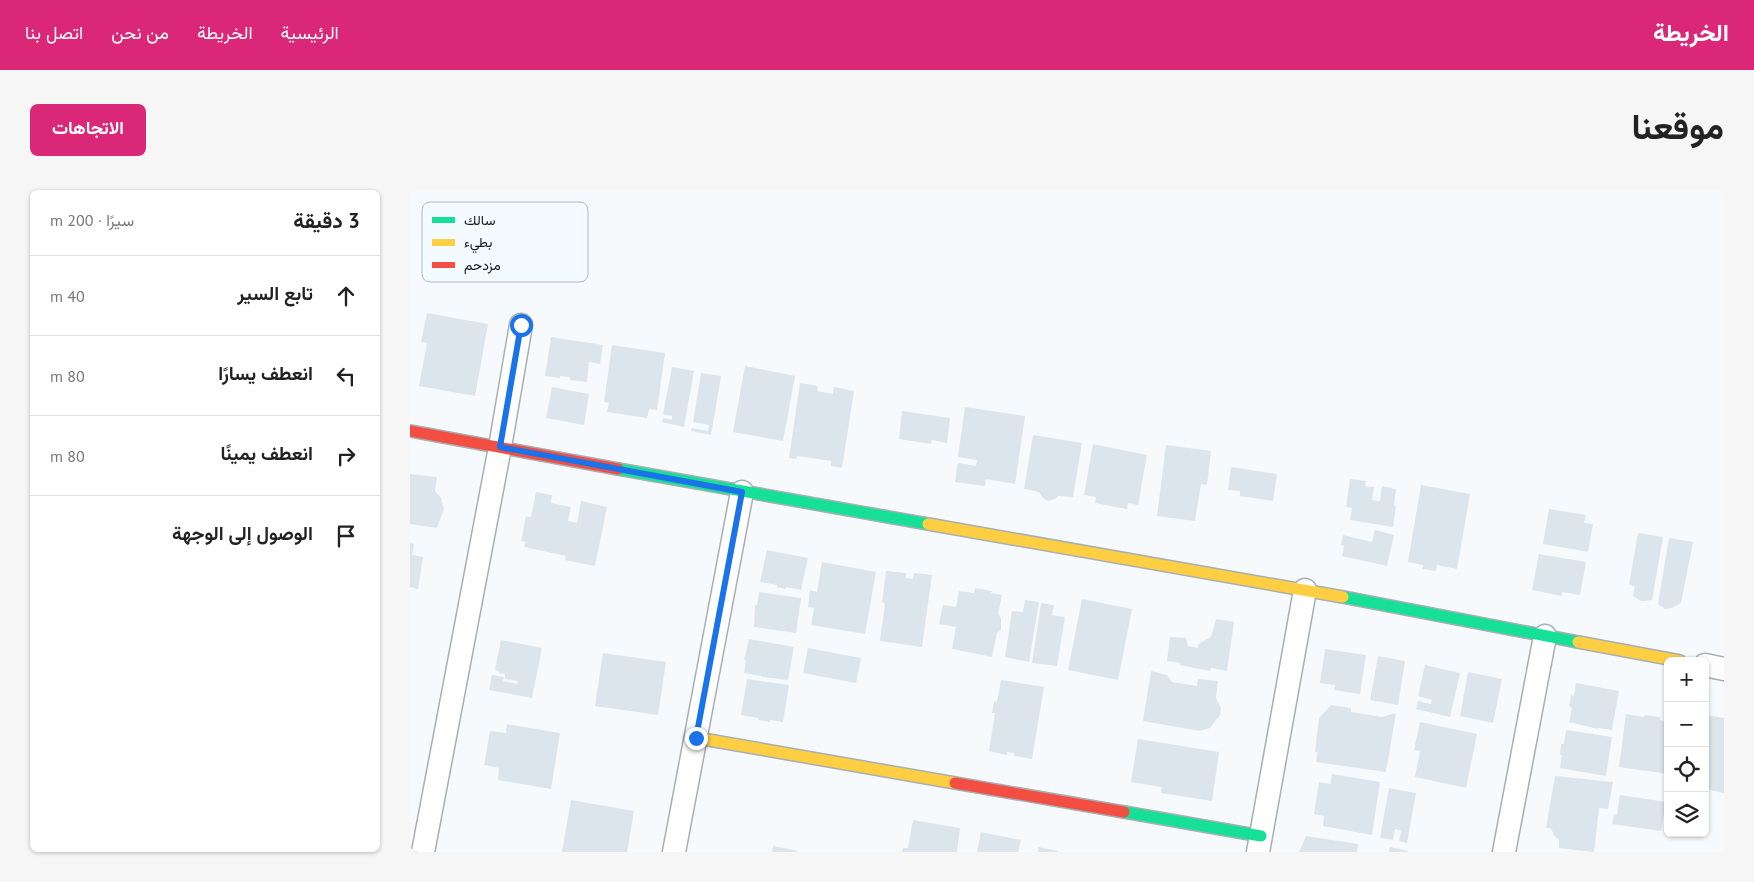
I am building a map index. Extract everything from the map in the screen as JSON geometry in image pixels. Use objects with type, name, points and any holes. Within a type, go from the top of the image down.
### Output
[{"type":"street","points":[[423,852],[500,447],[521,325]]},
{"type":"street","points":[[410,431],[742,492],[1305,590],[1664,658]]},
{"type":"street","points":[[674,852],[742,492]]},
{"type":"street","points":[[696,738],[1259,844],[1305,590]]},
{"type":"street","points":[[1504,852],[1545,636]]},
{"type":"street","points":[[1709,666],[1724,669]]},
{"type":"building","points":[[427,313],[488,324],[475,396],[419,386],[427,343],[421,342]]},
{"type":"building","points":[[551,337],[603,345],[600,364],[589,362],[587,382],[570,380],[570,377],[545,376]]},
{"type":"building","points":[[612,345],[665,353],[657,410],[649,409],[647,418],[607,412],[609,403],[604,402]]},
{"type":"building","points":[[745,366],[795,376],[783,441],[733,432]]},
{"type":"building","points":[[672,367],[694,371],[684,427],[662,422],[663,418],[672,420],[672,416],[663,414]]},
{"type":"building","points":[[701,373],[721,376],[711,435],[691,431],[692,428],[708,431],[709,425],[693,422]]},
{"type":"building","points":[[800,383],[818,386],[817,391],[833,394],[834,387],[854,391],[842,468],[831,466],[831,461],[797,456],[796,459],[789,458]]},
{"type":"building","points":[[552,387],[589,394],[584,425],[546,418]]},
{"type":"building","points":[[965,407],[1025,416],[1015,484],[986,479],[985,486],[955,482],[958,463],[976,466],[977,460],[958,457]]},
{"type":"building","points":[[902,411],[950,418],[947,443],[932,440],[931,444],[899,439]]},
{"type":"building","points":[[1033,435],[1082,443],[1073,497],[1058,496],[1048,501],[1039,492],[1024,489]]},
{"type":"building","points":[[1093,444],[1147,455],[1138,505],[1128,503],[1127,509],[1095,503],[1096,497],[1084,495]]},
{"type":"building","points":[[1166,445],[1211,451],[1207,485],[1201,484],[1195,521],[1157,516]]},
{"type":"building","points":[[1231,467],[1277,474],[1273,501],[1240,496],[1240,491],[1228,490]]},
{"type":"building","points":[[410,474],[437,477],[435,491],[441,498],[444,509],[437,528],[410,524]]},
{"type":"building","points":[[1350,479],[1366,481],[1365,486],[1374,487],[1372,500],[1380,501],[1382,486],[1396,489],[1393,527],[1350,520],[1352,508],[1346,507]]},
{"type":"building","points":[[1421,485],[1470,494],[1457,569],[1437,565],[1436,571],[1422,569],[1423,565],[1408,562]]},
{"type":"building","points":[[536,492],[552,495],[551,503],[571,507],[568,521],[577,523],[581,501],[607,507],[595,566],[565,560],[566,556],[524,547],[526,542],[521,541],[526,516],[531,517]]},
{"type":"building","points":[[1549,509],[1586,515],[1584,523],[1593,524],[1588,552],[1543,544]]},
{"type":"building","points":[[1375,530],[1394,535],[1387,566],[1342,556],[1344,546],[1341,545],[1343,535],[1372,542]]},
{"type":"building","points":[[1638,533],[1663,537],[1652,600],[1641,601],[1633,596],[1635,586],[1629,585]]},
{"type":"building","points":[[1669,538],[1693,542],[1681,603],[1672,608],[1665,609],[1658,604]]},
{"type":"building","points":[[410,543],[414,544],[412,555],[423,557],[418,589],[410,587]]},
{"type":"building","points":[[767,550],[808,558],[801,590],[786,587],[786,589],[777,587],[777,585],[760,582]]},
{"type":"building","points":[[1539,554],[1586,562],[1580,595],[1562,592],[1562,596],[1532,590]]},
{"type":"building","points":[[822,562],[876,572],[865,634],[811,625],[814,608],[808,607],[810,590],[817,592]]},
{"type":"building","points":[[886,571],[906,573],[906,578],[913,579],[914,573],[932,575],[922,647],[880,641],[885,603],[882,602]]},
{"type":"building","points":[[975,588],[1002,595],[998,614],[1001,618],[1001,630],[997,633],[992,657],[952,649],[956,627],[939,624],[943,605],[956,607],[959,591],[974,593]]},
{"type":"building","points":[[759,592],[801,598],[796,633],[754,627],[755,605],[757,605]]},
{"type":"building","points":[[1082,599],[1132,609],[1118,680],[1068,670]]},
{"type":"building","points":[[1025,600],[1039,602],[1029,662],[1005,657],[1012,611],[1023,612]]},
{"type":"building","points":[[1041,603],[1054,605],[1052,615],[1065,617],[1057,666],[1032,663]]},
{"type":"building","points":[[1216,619],[1234,622],[1227,671],[1211,668],[1210,671],[1167,661],[1170,637],[1186,638],[1188,646],[1198,648],[1198,645],[1211,637]]},
{"type":"building","points":[[749,639],[794,647],[788,680],[744,673],[746,660],[744,660]]},
{"type":"building","points":[[501,640],[542,648],[532,698],[489,690],[492,675],[504,677],[503,681],[517,684],[518,681],[505,679],[505,674],[495,670]]},
{"type":"building","points":[[808,648],[861,658],[856,683],[803,673]]},
{"type":"building","points":[[1325,649],[1366,655],[1360,694],[1334,690],[1335,685],[1320,683]]},
{"type":"building","points":[[603,653],[666,662],[658,715],[595,706]]},
{"type":"building","points":[[1378,656],[1405,661],[1398,705],[1370,700]]},
{"type":"building","points":[[1425,665],[1460,673],[1450,717],[1416,709],[1418,701],[1431,704],[1432,700],[1418,696]]},
{"type":"building","points":[[1151,671],[1167,675],[1172,682],[1197,686],[1198,679],[1218,681],[1216,698],[1221,708],[1220,715],[1210,728],[1200,731],[1143,721]]},
{"type":"building","points":[[1468,672],[1502,679],[1493,723],[1460,716]]},
{"type":"building","points":[[747,679],[789,685],[783,722],[758,720],[758,718],[741,715]]},
{"type":"building","points":[[1001,680],[1044,687],[1032,759],[1014,756],[1014,753],[1007,752],[1007,755],[989,751],[995,713],[992,713],[994,701],[997,702]]},
{"type":"building","points":[[1576,683],[1619,691],[1612,730],[1598,729],[1569,722],[1572,708],[1569,707],[1571,695],[1574,696]]},
{"type":"building","points":[[1331,705],[1351,708],[1351,712],[1382,717],[1396,713],[1386,772],[1316,762],[1318,752],[1315,752],[1319,718]]},
{"type":"building","points":[[1626,714],[1660,717],[1660,720],[1664,721],[1664,773],[1619,767]]},
{"type":"building","points":[[1709,716],[1724,718],[1724,793],[1709,790]]},
{"type":"building","points":[[1420,722],[1477,734],[1466,788],[1415,777],[1420,751],[1414,750]]},
{"type":"building","points":[[507,724],[560,733],[551,789],[498,780],[499,768],[484,765],[490,731],[506,733]]},
{"type":"building","points":[[1566,730],[1612,737],[1606,776],[1560,768],[1561,744],[1564,744]]},
{"type":"building","points":[[1138,739],[1219,752],[1212,801],[1161,793],[1162,787],[1131,782]]},
{"type":"building","points":[[1332,774],[1380,782],[1372,835],[1323,826],[1324,816],[1314,814],[1319,782],[1330,784]]},
{"type":"building","points":[[1555,776],[1613,782],[1608,809],[1599,808],[1594,852],[1559,848],[1559,840],[1551,828],[1546,828]]},
{"type":"building","points":[[1389,788],[1416,793],[1407,843],[1399,841],[1401,831],[1395,829],[1393,840],[1380,838]]},
{"type":"building","points":[[1620,795],[1664,802],[1661,831],[1612,824],[1614,814],[1617,815]]},
{"type":"building","points":[[571,800],[634,811],[627,852],[562,852]]},
{"type":"building","points":[[913,820],[960,828],[957,852],[902,852],[903,848],[908,848]]},
{"type":"building","points":[[981,832],[1021,840],[1018,852],[977,852]]},
{"type":"building","points":[[1306,836],[1358,844],[1357,852],[1299,852]]},
{"type":"building","points":[[773,846],[798,851],[798,852],[772,852]]},
{"type":"building","points":[[1038,847],[1058,851],[1058,852],[1038,852]]},
{"type":"building","points":[[1390,847],[1408,851],[1408,852],[1389,852]]},
{"type":"traffic: fast","points":[[618,469],[928,524]]},
{"type":"traffic: fast","points":[[1343,597],[1578,642]]},
{"type":"traffic: fast","points":[[1124,812],[1261,836]]},
{"type":"traffic: slow","points":[[928,524],[1343,597]]},
{"type":"traffic: slow","points":[[1578,642],[1664,658]]},
{"type":"traffic: slow","points":[[697,738],[955,783]]},
{"type":"traffic: jam","points":[[410,431],[618,469]]},
{"type":"traffic: jam","points":[[955,783],[1124,812]]},
{"type":"route","points":[[521,325],[500,447],[742,492],[696,738]]}]
